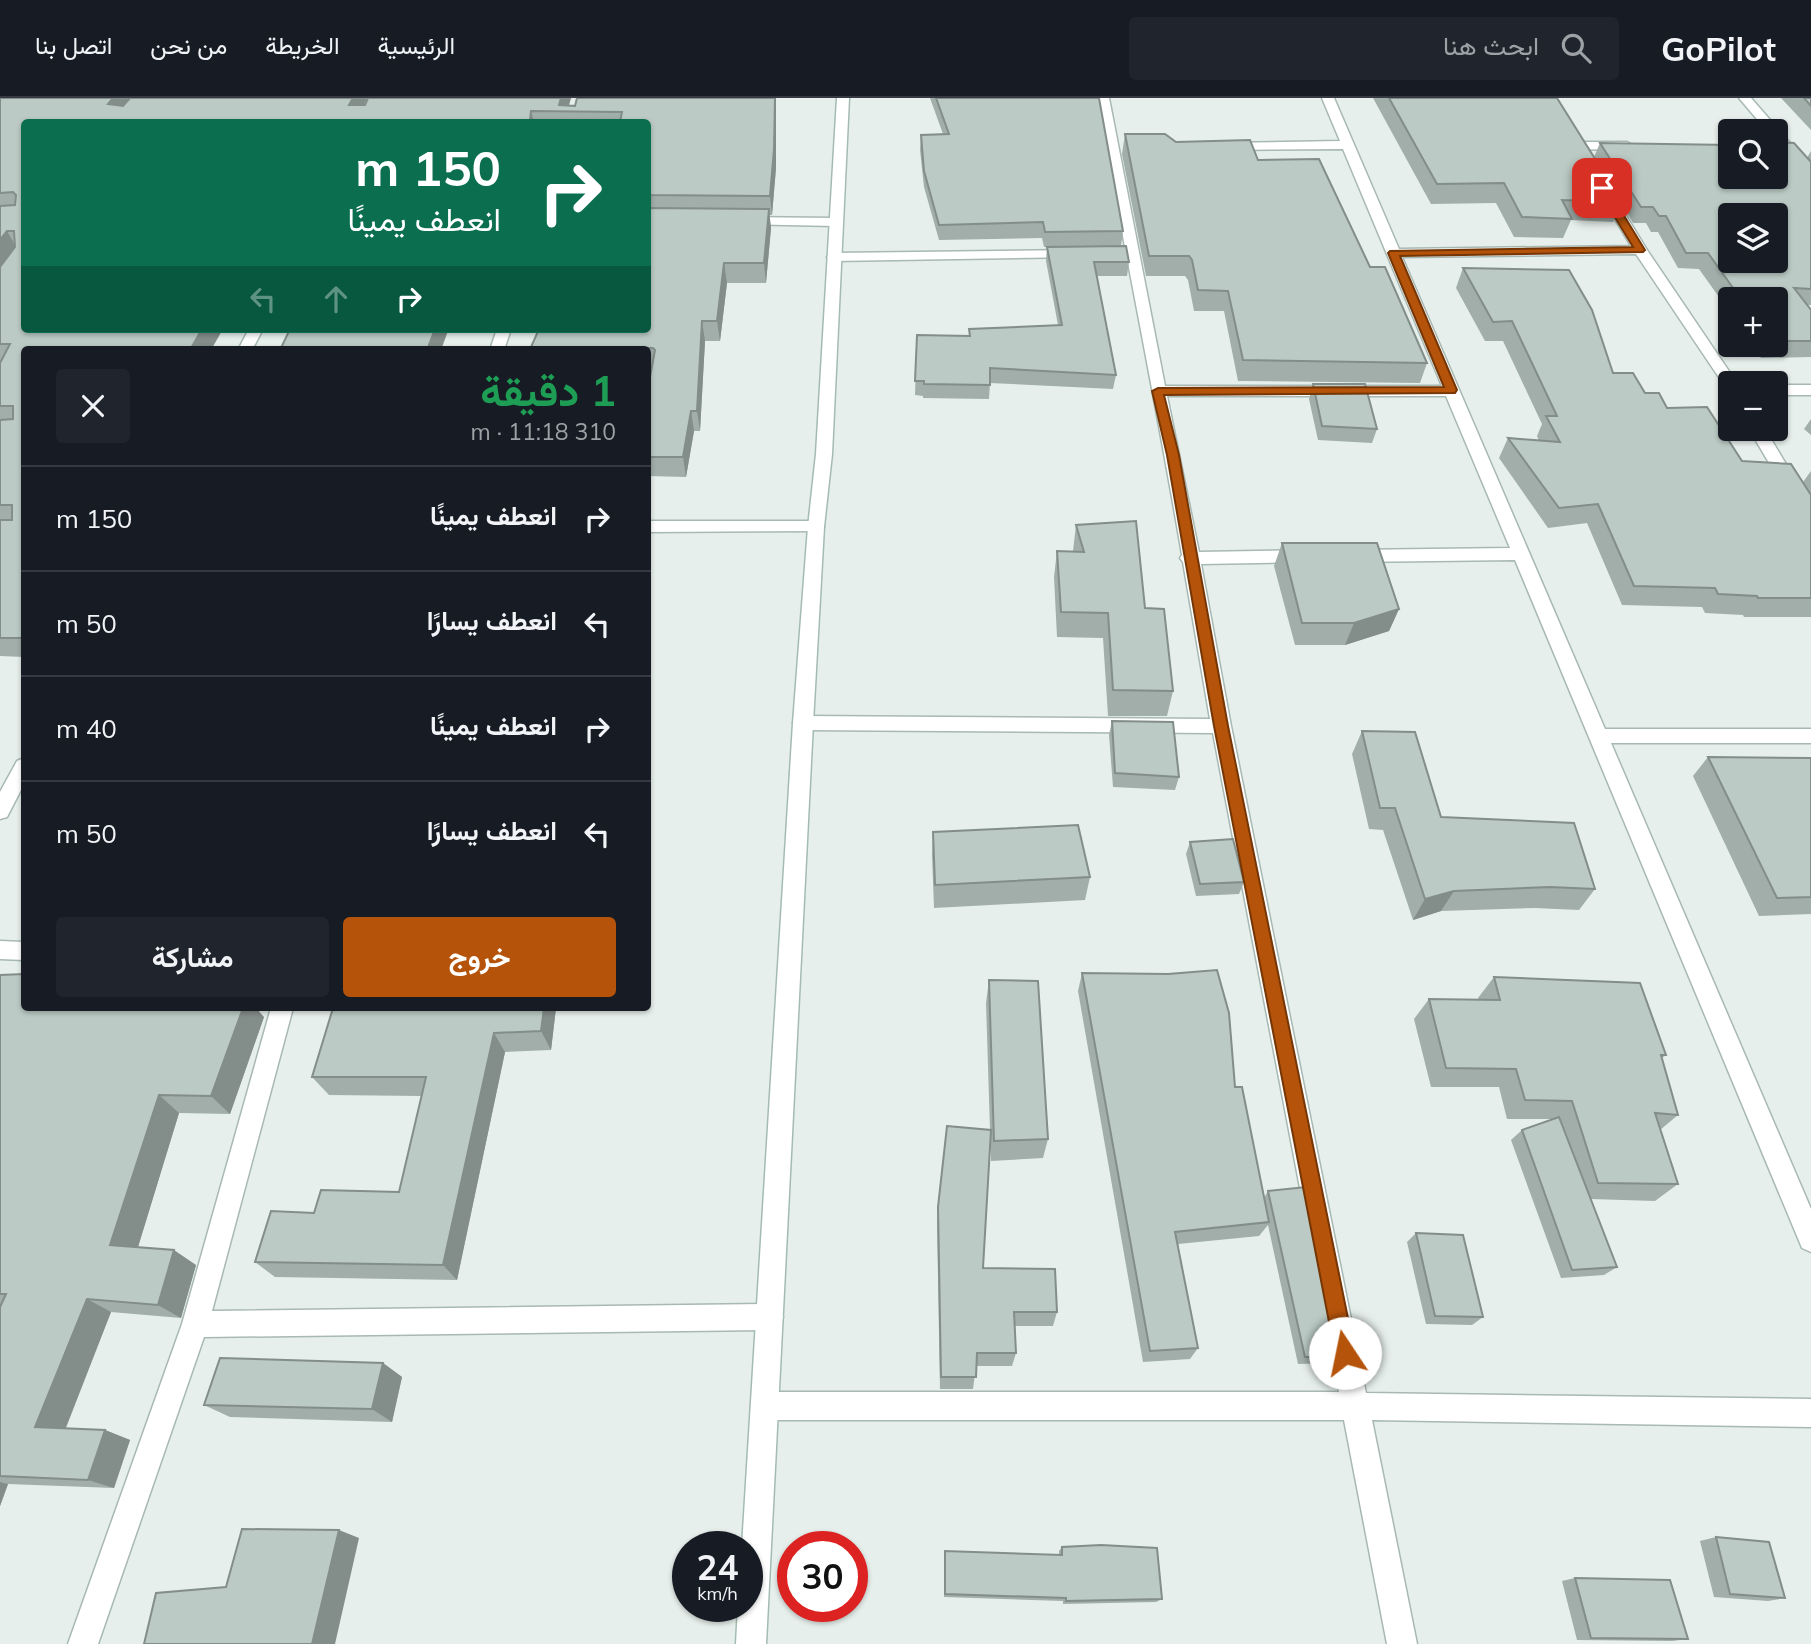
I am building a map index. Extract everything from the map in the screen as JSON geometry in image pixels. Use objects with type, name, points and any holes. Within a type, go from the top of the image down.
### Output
[{"type":"street","points":[[751,1644],[803,723],[816,527],[824,454],[843,98]]},
{"type":"street","points":[[1102,98],[1119,147],[1125,253],[1173,455],[1189,558],[1221,726],[1402,1644]]},
{"type":"street","points":[[1328,98],[1811,1239]]},
{"type":"street","points":[[1745,98],[1762,119]]},
{"type":"street","points":[[1210,147],[1349,145]]},
{"type":"street","points":[[1577,147],[1641,146]]},
{"type":"street","points":[[1788,150],[1811,175]]},
{"type":"street","points":[[1597,181],[1722,371]]},
{"type":"street","points":[[728,221],[835,222]]},
{"type":"street","points":[[1394,253],[1640,250]]},
{"type":"street","points":[[834,257],[1092,253]]},
{"type":"street","points":[[1158,391],[1451,390]]},
{"type":"street","points":[[1788,390],[1811,390]]},
{"type":"street","points":[[1764,441],[1811,520]]},
{"type":"street","points":[[651,527],[816,527]]},
{"type":"street","points":[[1189,558],[1520,554]]},
{"type":"street","points":[[803,723],[1221,726]]},
{"type":"street","points":[[1597,736],[1811,736]]},
{"type":"street","points":[[0,811],[21,772]]},
{"type":"street","points":[[0,950],[21,951]]},
{"type":"street","points":[[83,1644],[195,1324],[281,1011]]},
{"type":"street","points":[[195,1324],[770,1317]]},
{"type":"street","points":[[765,1406],[1356,1406],[1811,1413]]},
{"type":"building","points":[[0,98],[113,98],[108,104],[123,106],[130,98],[353,98],[349,105],[365,105],[368,98],[561,98],[559,105],[575,106],[577,98],[775,98],[770,196],[651,195],[651,119],[621,119],[622,112],[531,111],[530,119],[21,119],[21,333],[200,333],[192,346],[21,346],[21,638],[0,638],[0,520],[12,520],[12,505],[0,505],[0,420],[13,419],[13,406],[0,406],[0,363],[10,344],[0,344],[0,267],[15,247],[14,231],[7,231],[0,240],[0,206],[15,205],[16,195],[13,192],[0,193]]},
{"type":"building","points":[[936,98],[1099,98],[1123,231],[1045,232],[1043,222],[939,225],[924,171],[921,135],[949,134]]},
{"type":"building","points":[[1389,98],[1557,98],[1622,202],[1562,200],[1572,219],[1522,217],[1504,183],[1437,184]]},
{"type":"building","points":[[1125,134],[1165,134],[1176,142],[1250,140],[1258,160],[1319,159],[1370,267],[1385,267],[1427,363],[1243,360],[1228,291],[1198,290],[1189,256],[1149,256]]},
{"type":"building","points":[[1600,143],[1718,145],[1718,189],[1788,189],[1788,143],[1794,143],[1811,162],[1811,289],[1794,288],[1811,310],[1811,341],[1788,341],[1788,287],[1732,287],[1722,273],[1788,273],[1788,203],[1718,203],[1718,267],[1708,253],[1686,253],[1666,216],[1659,216],[1653,207],[1641,207]]},
{"type":"building","points":[[651,208],[769,209],[764,263],[724,263],[717,321],[702,321],[697,411],[691,411],[683,457],[651,457],[651,372],[655,350],[651,346],[531,346],[537,333],[651,333]]},
{"type":"building","points":[[1126,246],[1129,262],[1094,262],[1116,375],[990,368],[990,385],[924,384],[924,381],[915,381],[917,335],[970,336],[969,329],[1062,325],[1047,247]]},
{"type":"building","points":[[1463,268],[1569,270],[1592,310],[1613,373],[1633,373],[1645,393],[1659,393],[1667,408],[1707,407],[1718,424],[1718,441],[1729,441],[1742,461],[1791,464],[1811,495],[1811,598],[1758,598],[1718,594],[1715,588],[1634,586],[1598,504],[1559,508],[1508,438],[1560,442],[1546,416],[1557,416],[1512,321],[1493,322]]},
{"type":"building","points":[[288,333],[433,333],[429,346],[282,346]]},
{"type":"building","points":[[1313,384],[1365,384],[1377,429],[1322,426]]},
{"type":"building","points":[[1136,521],[1145,608],[1164,609],[1173,691],[1113,690],[1108,613],[1061,612],[1057,551],[1084,552],[1076,525]]},
{"type":"building","points":[[1282,543],[1377,543],[1399,609],[1354,623],[1302,623]]},
{"type":"building","points":[[1112,721],[1173,722],[1179,777],[1115,773]]},
{"type":"building","points":[[1362,731],[1415,732],[1441,817],[1574,823],[1595,889],[1550,887],[1454,891],[1425,899],[1395,808],[1380,808]]},
{"type":"building","points":[[1708,757],[1811,758],[1811,897],[1777,898]]},
{"type":"building","points":[[1078,825],[1090,877],[935,885],[933,832]]},
{"type":"building","points":[[1233,839],[1244,882],[1200,884],[1190,842]]},
{"type":"building","points":[[1217,970],[1229,1013],[1235,1087],[1242,1087],[1269,1222],[1175,1232],[1198,1348],[1150,1351],[1082,973],[1168,974]]},
{"type":"building","points":[[21,974],[21,1011],[242,1011],[211,1096],[159,1095],[110,1245],[174,1250],[158,1305],[87,1299],[35,1427],[105,1430],[88,1480],[0,1476],[0,1307],[6,1294],[0,1294],[0,975]]},
{"type":"building","points":[[1494,977],[1640,983],[1666,1055],[1661,1055],[1678,1115],[1655,1113],[1678,1184],[1598,1183],[1572,1101],[1525,1100],[1516,1069],[1446,1068],[1429,999],[1500,1000]]},
{"type":"building","points":[[989,980],[1038,981],[1048,1139],[994,1141]]},
{"type":"building","points":[[332,1011],[544,1011],[541,1031],[494,1033],[443,1265],[255,1262],[271,1211],[314,1213],[321,1190],[399,1192],[426,1077],[312,1077]]},
{"type":"building","points":[[1559,1117],[1617,1267],[1572,1270],[1522,1130]]},
{"type":"building","points":[[947,1126],[991,1130],[983,1268],[1055,1269],[1057,1312],[1014,1312],[1016,1353],[977,1353],[976,1377],[941,1377],[938,1207]]},
{"type":"building","points":[[1306,1187],[1339,1356],[1305,1357],[1268,1191]]},
{"type":"building","points":[[1416,1233],[1463,1235],[1483,1317],[1435,1316]]},
{"type":"building","points":[[220,1358],[383,1363],[372,1409],[204,1405]]},
{"type":"building","points":[[242,1529],[339,1530],[312,1644],[144,1644],[156,1593],[226,1587]]},
{"type":"building","points":[[1716,1537],[1769,1542],[1785,1598],[1730,1594]]},
{"type":"building","points":[[1101,1545],[1157,1548],[1162,1599],[1066,1601],[1066,1598],[945,1594],[945,1551],[1062,1555],[1062,1547]]},
{"type":"building","points":[[1575,1578],[1670,1580],[1688,1639],[1591,1638]]},
{"type":"route","points":[[1345,1353],[1221,726],[1189,558],[1173,455],[1158,391],[1451,390],[1394,253],[1640,250],[1602,188]]}]
